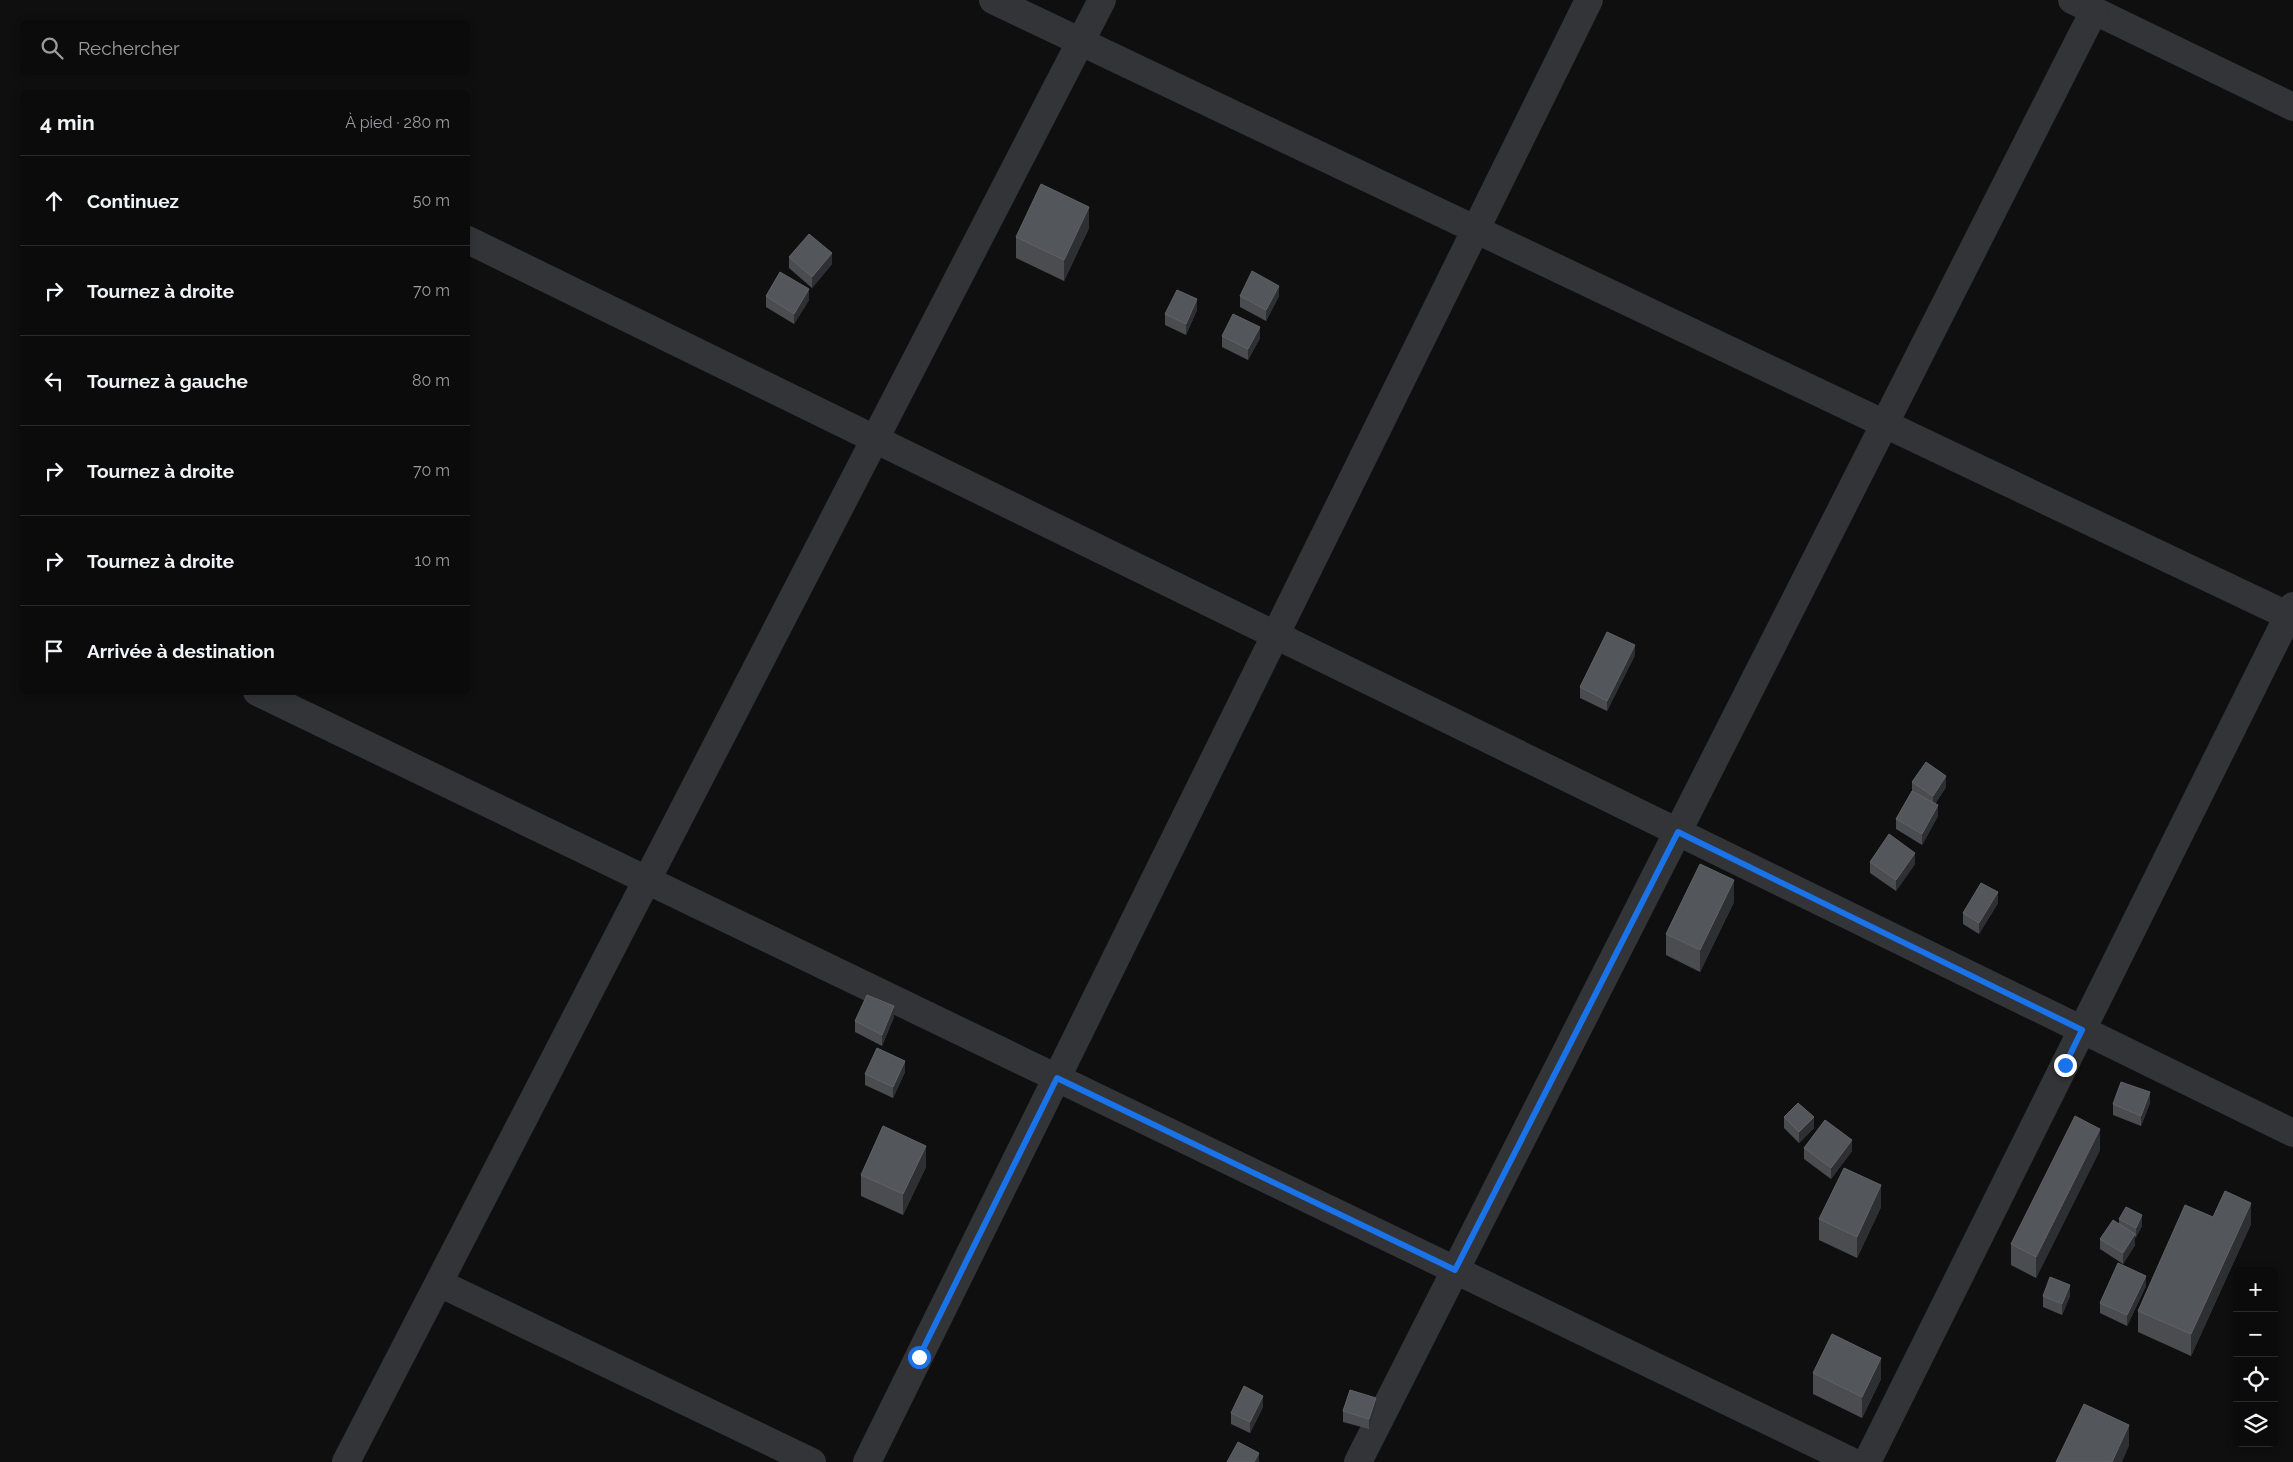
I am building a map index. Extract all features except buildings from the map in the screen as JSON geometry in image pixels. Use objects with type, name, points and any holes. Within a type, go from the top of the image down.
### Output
[{"type":"street","points":[[993,0],[1884,424],[2291,613],[1867,1462]]},
{"type":"street","points":[[346,1462],[1102,0]]},
{"type":"street","points":[[867,1462],[1589,0]]},
{"type":"street","points":[[1358,1462],[1884,424],[2083,5],[2293,107]]},
{"type":"street","points":[[470,241],[2293,1133]]},
{"type":"street","points":[[263,695],[1853,1462]]},
{"type":"street","points":[[439,1283],[812,1462]]},
{"type":"route","points":[[919,1357],[1057,1078],[1455,1270],[1678,832],[2082,1030],[2065,1065]]}]
